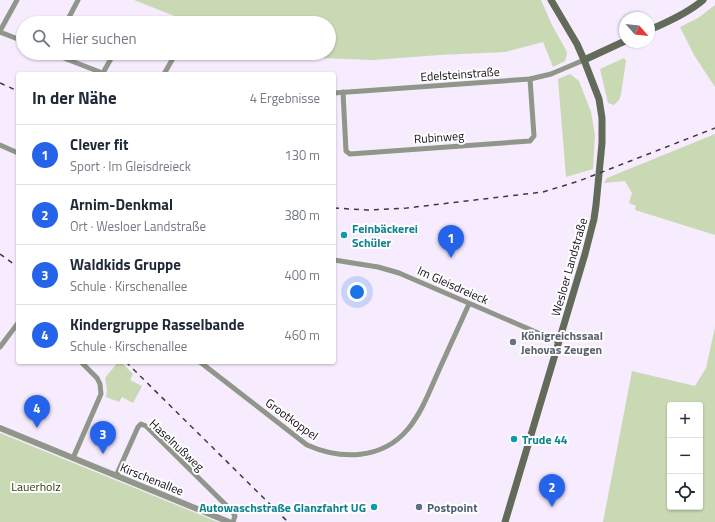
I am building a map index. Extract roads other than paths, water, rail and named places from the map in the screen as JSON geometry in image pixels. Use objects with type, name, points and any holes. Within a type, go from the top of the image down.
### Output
[{"type":"main road","name":"Wesloer Landstraße","points":[[505,522],[594,219],[600,163],[602,118],[596,92],[577,44],[551,0]]},
{"type":"main road","points":[[655,27],[669,21],[704,0]]},
{"type":"main road","points":[[584,60],[619,44]]},
{"type":"street","points":[[16,0],[0,32],[16,38]]},
{"type":"street","points":[[70,16],[78,0]]},
{"type":"street","points":[[70,60],[101,72]]},
{"type":"street","points":[[104,72],[110,60]]},
{"type":"street","points":[[165,72],[172,60]]},
{"type":"street","name":"Edelsteinstraße","points":[[336,93],[530,79],[550,74],[584,60]]},
{"type":"street","name":"Rubinweg","points":[[342,92],[346,151],[350,154],[530,141],[534,136],[530,79]]},
{"type":"street","points":[[0,145],[16,152]]},
{"type":"street","name":"Im Gleisdreieck","points":[[336,260],[378,267],[399,273],[559,342]]},
{"type":"street","name":"Grootkoppel","points":[[203,364],[307,445],[320,451],[341,455],[362,455],[391,443],[407,430],[414,421],[424,403],[469,304]]},
{"type":"street","points":[[0,347],[16,327]]},
{"type":"street","points":[[73,458],[100,394],[100,384],[97,378],[83,364]]},
{"type":"street","name":"Haselnußweg","points":[[116,476],[138,427],[141,424],[146,426],[232,511],[234,516],[233,522]]},
{"type":"street","name":"Kirschenallee","points":[[0,428],[229,522]]},
{"type":"railway","points":[[0,83],[16,90]]},
{"type":"railway","points":[[336,208],[367,210],[407,208],[543,192],[579,181],[715,128]]},
{"type":"railway","points":[[0,254],[16,266]]},
{"type":"railway","points":[[128,364],[288,522]]},
{"type":"place","name":"Feinbäckerei Schüler","points":[[344,235]]},
{"type":"place","name":"Clever fit","points":[[451,258]]},
{"type":"place","name":"Königreichssaal Jehovas Zeugen","points":[[513,342]]},
{"type":"place","name":"Kindergruppe Rasselbande","points":[[37,428]]},
{"type":"place","name":"Trude 44","points":[[514,439]]},
{"type":"place","name":"Waldkids Gruppe","points":[[103,454]]},
{"type":"place","name":"Autowaschstraße Glanzfahrt UG","points":[[374,507]]},
{"type":"place","name":"Postpoint","points":[[419,507]]},
{"type":"place","name":"Arnim-Denkmal","points":[[552,507]]},
{"type":"park label","name":"Lauerholz","points":[[36,486]]}]
